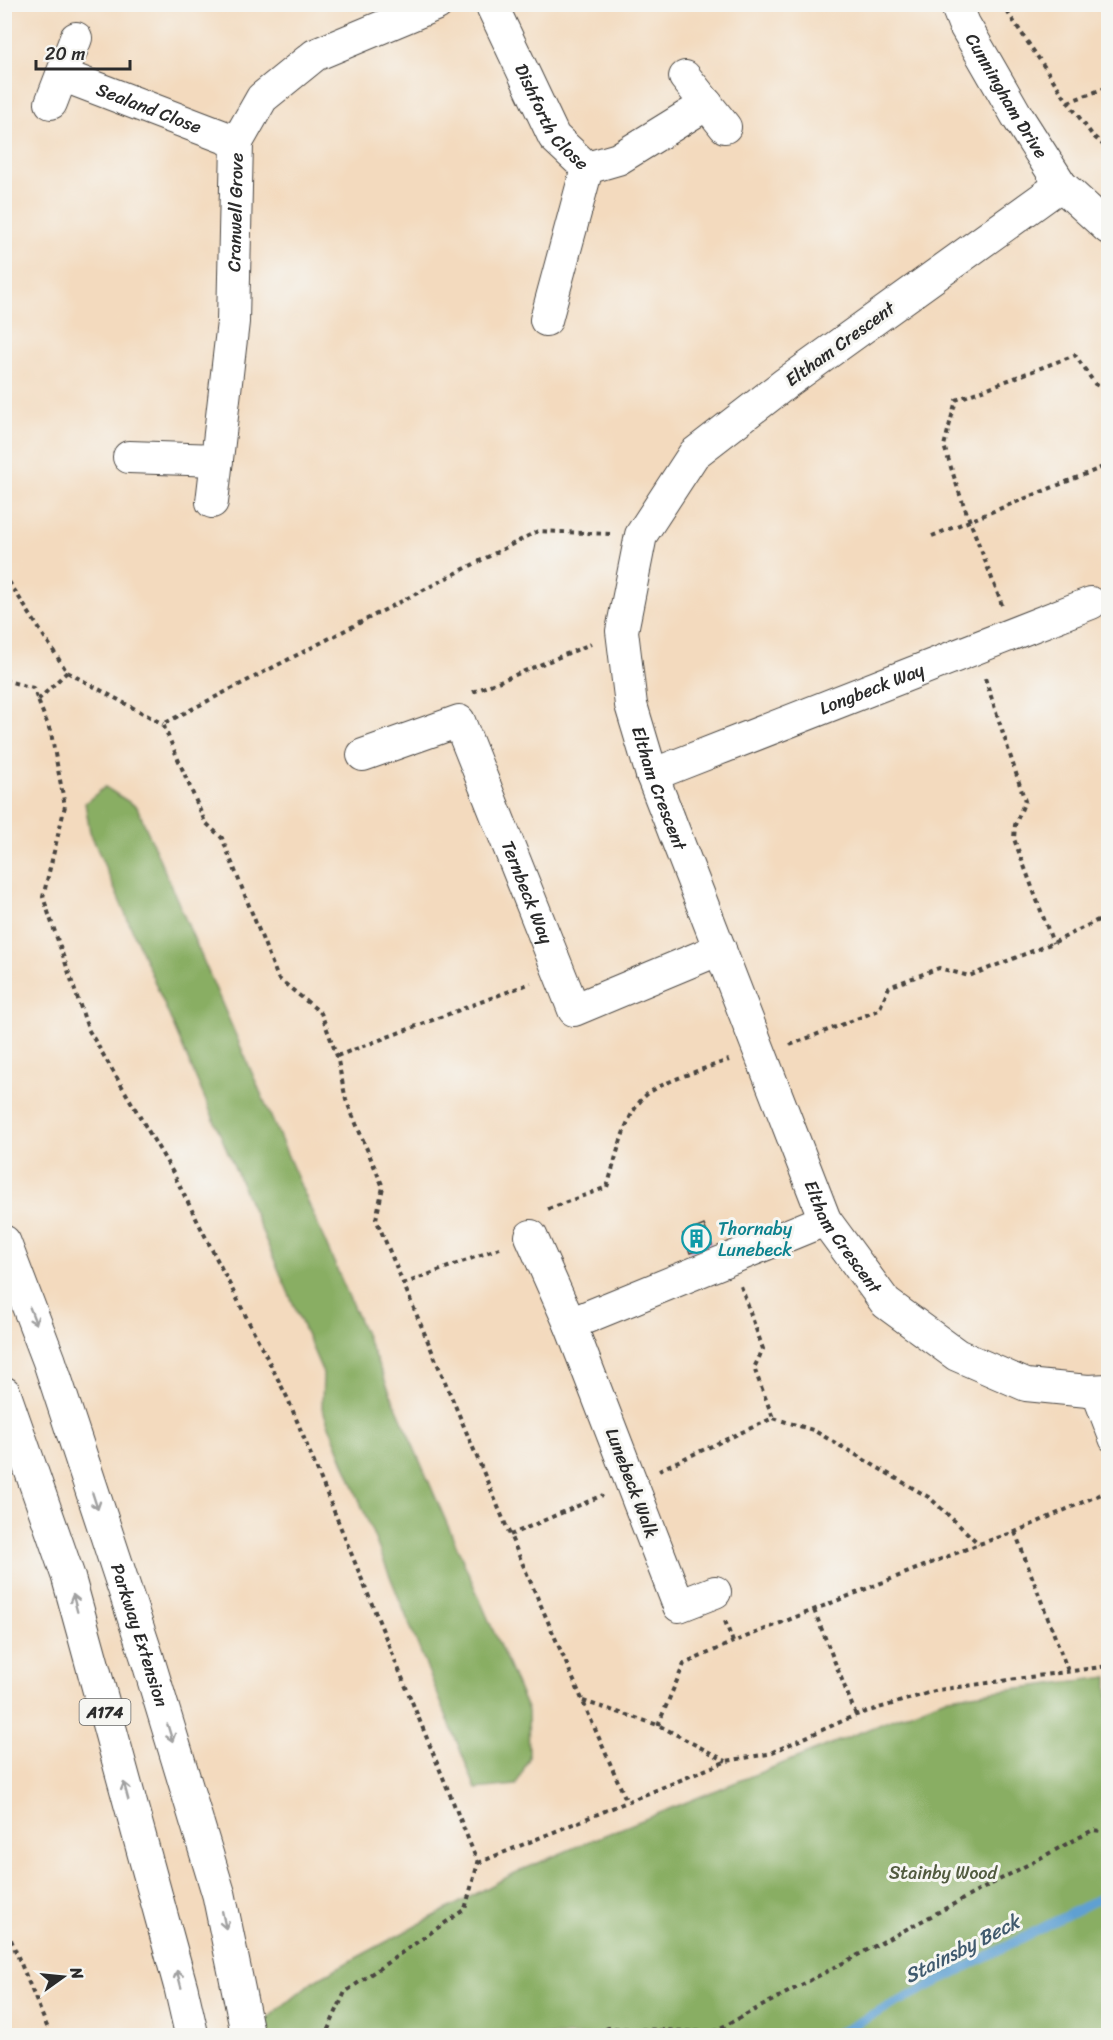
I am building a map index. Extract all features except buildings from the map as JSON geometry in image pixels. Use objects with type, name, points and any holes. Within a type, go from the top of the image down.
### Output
[{"type":"main road","name":"Parkway Extension","points":[[4,1242],[49,1360],[147,1657],[219,1895],[248,2036]]},
{"type":"main road","name":"A174","points":[[4,1393],[68,1576],[181,1988],[192,2036]]},
{"type":"street","name":"Cranwell Grove","points":[[212,502],[233,322],[237,142],[262,98],[315,55],[437,4]]},
{"type":"street","name":"Dishforth Close","points":[[491,4],[554,137],[587,168],[618,159],[716,115],[685,77]]},
{"type":"street","name":"Cunningham Drive","points":[[956,4],[964,24],[1017,116],[1061,185],[1108,228]]},
{"type":"street","name":"Sealand Close","points":[[76,38],[56,89],[237,142]]},
{"type":"street","points":[[546,320],[587,168]]},
{"type":"street","name":"Eltham Crescent","points":[[1061,185],[786,383],[694,454],[641,535],[622,631],[631,705],[652,775],[825,1220],[886,1304],[957,1355],[1026,1385],[1098,1390]]},
{"type":"street","points":[[129,458],[217,460]]},
{"type":"street","name":"Longbeck Way","points":[[652,775],[1091,603]]},
{"type":"street","points":[[363,755],[459,722]]},
{"type":"street","name":"Ternbeck Way","points":[[459,722],[574,1010],[720,949]]},
{"type":"street","points":[[570,1324],[825,1220]]},
{"type":"street","name":"Lunebeck Walk","points":[[531,1236],[570,1324],[679,1606],[715,1592]]},
{"type":"lane","points":[[1098,1390],[1108,1443]]},
{"type":"path","points":[[1002,4],[1068,102],[1093,136],[1108,149]]},
{"type":"path","points":[[1098,4],[1108,32]]},
{"type":"path","points":[[1068,102],[1108,87]]},
{"type":"path","points":[[1013,633],[944,446],[956,399],[1075,355],[1095,384],[1108,391]]},
{"type":"path","points":[[932,536],[1108,465]]},
{"type":"path","points":[[163,724],[538,531],[641,535]]},
{"type":"path","points":[[4,574],[67,672],[163,724],[205,822],[222,838],[278,978],[321,1013],[337,1056],[346,1100],[383,1187],[376,1219],[510,1535],[627,1802]]},
{"type":"path","points":[[459,722],[451,701],[622,631]]},
{"type":"path","points":[[974,648],[1025,801],[1015,825],[1014,839],[1019,858],[1053,943]]},
{"type":"path","points":[[38,700],[67,672]]},
{"type":"path","points":[[4,680],[33,688],[51,733],[65,806],[43,897],[88,1029],[172,1171],[288,1399],[478,1863],[465,1909],[345,1992],[325,2036]]},
{"type":"path","points":[[337,1056],[560,972]]},
{"type":"path","points":[[403,1284],[531,1236]]},
{"type":"path","points":[[731,1258],[763,1349],[754,1368],[773,1418]]},
{"type":"path","points":[[510,1535],[632,1483],[773,1418],[813,1430],[930,1498],[979,1544]]},
{"type":"path","points":[[658,1725],[684,1664],[732,1642],[979,1544],[1015,1532],[1108,1491]]},
{"type":"path","points":[[1015,1532],[1068,1671]]},
{"type":"path","points":[[715,1592],[732,1642]]},
{"type":"path","points":[[814,1610],[856,1715]]},
{"type":"path","points":[[478,1863],[727,1761],[768,1754],[856,1715],[938,1690],[1108,1666]]},
{"type":"path","points":[[583,1701],[658,1725],[727,1761]]},
{"type":"path","points":[[589,2036],[608,2028],[713,2032],[1093,1830],[1108,1832]]},
{"type":"path","points":[[4,1923],[51,2036]]},
{"type":"green space","points":[[105,787],[137,807],[528,1711],[529,1758],[516,1785],[476,1789],[322,1408],[323,1373],[90,832],[85,803]]},
{"type":"green space","name":"Stainby Wood","points":[[1108,1677],[1108,2035],[246,2036],[313,1981],[515,1873],[585,1843],[948,1697]]},
{"type":"waterway","name":"Stainsby Beck","points":[[832,2036],[1108,1894]]},
{"type":"place","name":"Thornaby Lunebeck","points":[[697,1239]]}]
